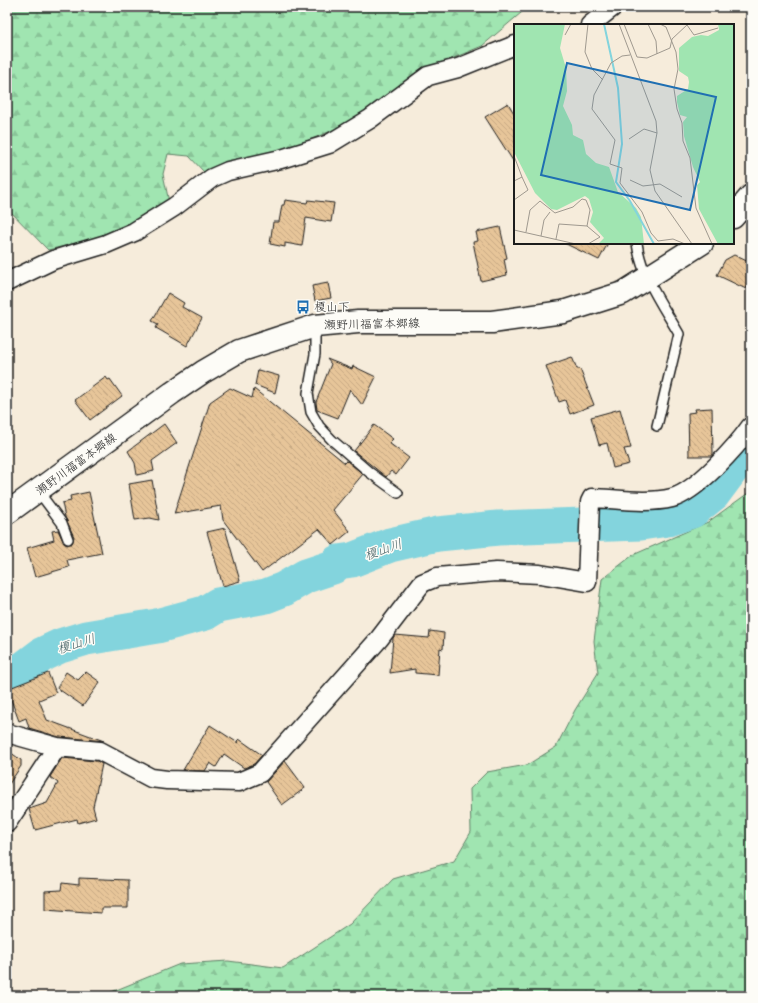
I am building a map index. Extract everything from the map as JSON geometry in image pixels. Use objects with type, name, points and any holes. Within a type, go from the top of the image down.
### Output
[{"type":"main road","points":[[734,216],[751,196]]},
{"type":"main road","name":"瀬野川福富本郷線","points":[[7,513],[203,372],[239,352],[279,337],[315,326],[358,322],[492,322],[563,312],[599,302],[623,293],[700,244]]},
{"type":"street","points":[[591,24],[613,7]]},
{"type":"street","points":[[7,282],[53,260],[106,244],[134,232],[174,207],[212,178],[228,171],[281,159],[329,144],[370,119],[428,76],[458,68],[514,45]]},
{"type":"street","points":[[7,733],[57,747],[100,751],[151,778],[167,780],[239,782],[260,773],[379,639],[422,583],[437,577],[496,572],[540,574],[587,582],[590,502],[592,498],[647,500],[673,498],[692,489],[740,443],[751,426]]},
{"type":"street","points":[[7,823],[57,747]]},
{"type":"lane","points":[[637,244],[638,252],[648,278],[679,334],[657,426]]},
{"type":"lane","points":[[315,326],[315,354],[308,393],[311,412],[319,426],[332,440],[369,472],[398,493]]},
{"type":"lane","points":[[38,491],[62,523],[68,539]]},
{"type":"green space","points":[[7,7],[528,7],[482,46],[418,73],[367,111],[338,128],[295,146],[258,159],[219,165],[204,172],[189,156],[168,154],[163,174],[169,202],[146,213],[120,230],[89,240],[48,250],[7,208]]},
{"type":"green space","points":[[751,491],[751,996],[95,996],[104,995],[180,964],[228,961],[283,968],[350,924],[393,879],[454,861],[471,832],[470,789],[487,772],[527,765],[556,747],[575,710],[598,673],[594,641],[602,579],[633,555],[708,522]]},
{"type":"building","points":[[508,103],[514,113],[514,162],[485,117]]},
{"type":"building","points":[[285,200],[307,203],[308,200],[334,203],[331,222],[306,218],[302,246],[285,243],[285,247],[270,244],[273,222],[279,222],[282,205],[284,205]]},
{"type":"building","points":[[500,227],[507,258],[504,259],[507,275],[481,281],[473,242],[478,241],[476,232]]},
{"type":"building","points":[[566,244],[607,244],[599,260]]},
{"type":"building","points":[[734,255],[751,263],[751,279],[746,289],[717,275],[725,260]]},
{"type":"building","points":[[328,283],[331,298],[315,301],[312,286]]},
{"type":"building","points":[[168,293],[184,303],[182,307],[202,318],[187,346],[156,328],[158,324],[152,321]]},
{"type":"building","points":[[572,357],[577,369],[580,369],[594,405],[570,414],[565,400],[559,402],[546,366]]},
{"type":"building","points":[[327,359],[352,369],[353,366],[376,377],[362,405],[350,389],[338,418],[317,410],[316,402],[331,364]]},
{"type":"building","points":[[258,370],[279,376],[275,393],[255,385]]},
{"type":"building","points":[[106,377],[108,380],[110,379],[122,396],[90,420],[75,400]]},
{"type":"building","points":[[230,388],[252,398],[254,389],[345,463],[347,461],[363,474],[333,510],[350,531],[333,545],[319,529],[262,572],[223,520],[221,506],[174,514],[210,402]]},
{"type":"building","points":[[712,408],[713,454],[712,456],[689,456],[688,413],[696,412],[695,409]]},
{"type":"building","points":[[620,409],[631,448],[624,449],[629,464],[613,468],[607,443],[599,445],[591,417]]},
{"type":"building","points":[[164,424],[177,443],[152,461],[154,471],[137,475],[135,463],[128,451]]},
{"type":"building","points":[[374,425],[393,439],[389,443],[409,458],[396,475],[391,471],[386,477],[354,451]]},
{"type":"building","points":[[152,480],[159,520],[150,518],[135,520],[129,484]]},
{"type":"building","points":[[89,492],[102,553],[67,560],[69,567],[35,577],[27,548],[54,540],[52,531],[58,530],[64,543],[67,545],[72,543],[74,537],[65,517],[62,503],[71,501],[70,496]]},
{"type":"building","points":[[225,528],[240,581],[223,586],[207,532]]},
{"type":"building","points":[[430,631],[444,633],[443,649],[440,648],[438,675],[415,673],[415,669],[390,673],[393,638],[395,635],[429,638]]},
{"type":"building","points":[[66,672],[78,680],[86,672],[100,682],[83,706],[57,688]]},
{"type":"building","points":[[48,673],[56,693],[39,700],[47,720],[104,741],[59,737],[29,728],[26,718],[19,721],[7,689]]},
{"type":"building","points":[[210,725],[238,743],[237,741],[239,739],[262,755],[254,764],[244,768],[224,754],[216,767],[210,763],[205,771],[183,770]]},
{"type":"building","points":[[7,750],[21,760],[21,766],[7,787]]},
{"type":"building","points":[[62,758],[97,761],[102,764],[93,807],[96,818],[78,823],[77,819],[35,830],[29,809],[47,803],[58,783],[50,777]]},
{"type":"building","points":[[285,761],[305,788],[282,805],[266,782]]},
{"type":"building","points":[[79,878],[128,880],[128,908],[101,908],[101,913],[45,909],[45,891],[61,890],[62,883],[79,885]]},
{"type":"waterway","name":"榎山川","points":[[7,681],[43,654],[60,646],[86,638],[157,626],[205,613],[218,605],[266,596],[284,589],[306,576],[333,567],[338,562],[352,560],[390,545],[438,534],[498,528],[641,523],[668,519],[692,511],[713,494],[751,443]]},
{"type":"place","name":"榎山下","points":[[303,307]]}]
